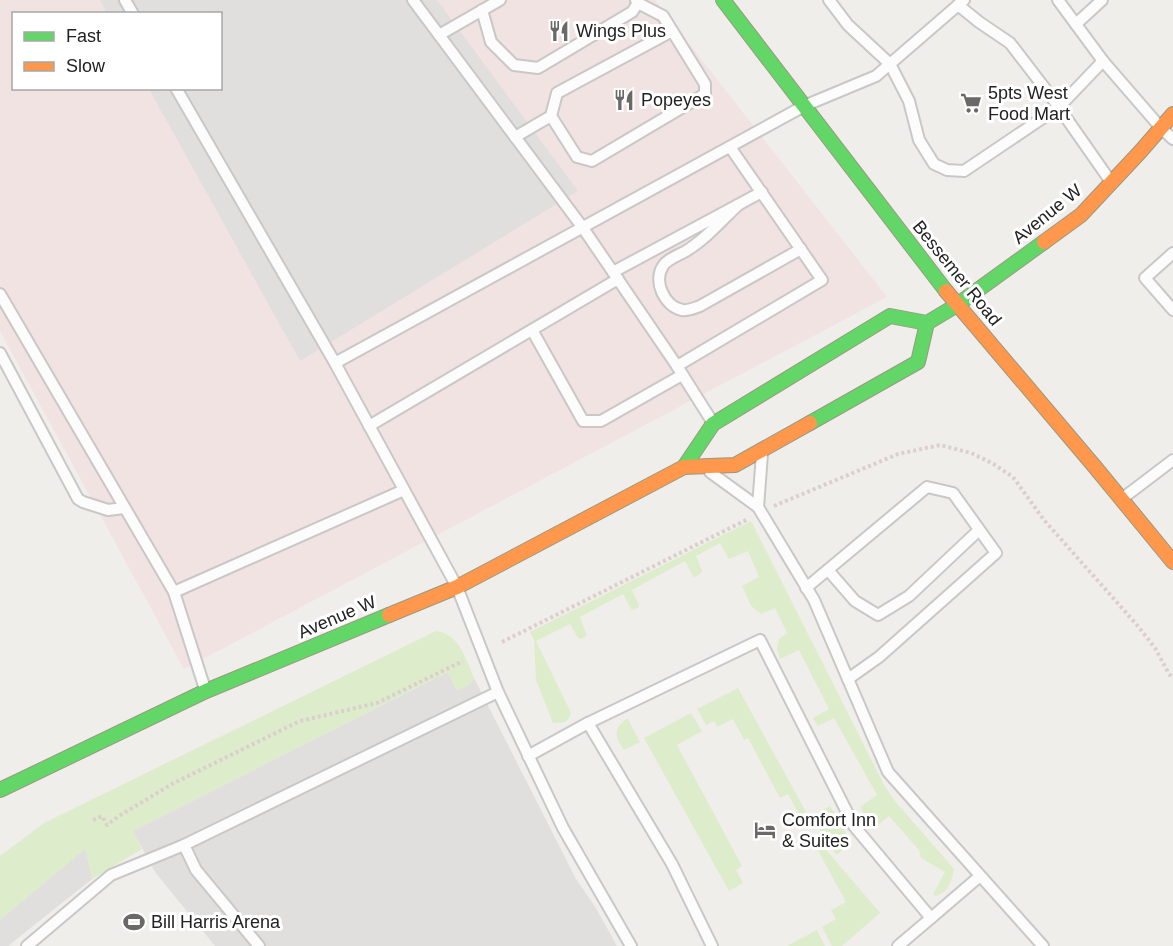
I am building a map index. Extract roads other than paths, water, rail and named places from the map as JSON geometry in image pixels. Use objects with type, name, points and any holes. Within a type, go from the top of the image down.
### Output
[{"type":"street","name":"Bessemer Road","points":[[723,0],[957,305],[1173,562]]},
{"type":"street","name":"Avenue W","points":[[684,467],[713,424],[890,316],[927,323],[957,305],[1081,214],[1173,114]]},
{"type":"street","name":"Avenue W","points":[[0,790],[206,691],[457,587],[684,467],[735,465],[918,362],[927,323]]},
{"type":"lane","points":[[413,0],[583,228],[713,424]]},
{"type":"lane","points":[[439,35],[500,0]]},
{"type":"lane","points":[[829,0],[848,25],[890,64],[909,101],[919,140],[934,164],[947,170],[964,171],[1059,107],[1103,61]]},
{"type":"lane","points":[[1058,0],[1103,61],[1173,139]]},
{"type":"lane","points":[[1076,24],[1102,0]]},
{"type":"lane","points":[[482,10],[491,42],[514,65],[538,68],[632,12],[637,1],[663,16],[705,84],[705,94],[592,161],[577,157],[551,116]]},
{"type":"lane","points":[[335,363],[804,106],[876,76],[961,2],[979,22],[1010,43],[1059,107],[1111,182]]},
{"type":"lane","points":[[515,137],[551,116],[557,93],[672,31]]},
{"type":"lane","points":[[177,90],[335,363],[457,587],[498,692],[528,756],[563,828],[631,946]]},
{"type":"lane","points":[[532,330],[583,422],[601,421],[822,280],[730,147]]},
{"type":"lane","points":[[369,426],[532,330],[649,253],[762,192]]},
{"type":"lane","points":[[738,205],[700,243],[664,264],[658,277],[664,297],[671,304],[681,310],[690,310],[700,306],[801,249]]},
{"type":"lane","points":[[1173,253],[1145,278],[1173,310]]},
{"type":"lane","points":[[0,294],[174,592],[206,691]]},
{"type":"lane","points":[[0,353],[78,499],[108,510],[124,508]]},
{"type":"lane","points":[[758,507],[763,450]]},
{"type":"lane","points":[[1121,500],[1173,460]]},
{"type":"lane","points":[[703,466],[758,507],[814,600],[888,772],[1043,946]]},
{"type":"lane","points":[[806,588],[927,487],[953,493],[996,553],[879,657],[848,679]]},
{"type":"lane","points":[[174,592],[404,490]]},
{"type":"lane","points":[[828,570],[855,601],[878,615],[909,596],[979,530]]},
{"type":"lane","points":[[528,756],[588,723],[760,640],[854,826],[931,918]]},
{"type":"lane","points":[[27,946],[111,875],[184,845],[498,692]]},
{"type":"lane","points":[[588,723],[672,864],[712,946]]},
{"type":"lane","points":[[184,845],[196,870],[260,946]]},
{"type":"lane","points":[[898,946],[980,876]]},
{"type":"place","name":"Wings Plus","points":[[559,31]]},
{"type":"place","name":"Popeyes","points":[[624,100]]},
{"type":"place","name":"5pts West Food Mart","points":[[971,103]]},
{"type":"place","name":"Comfort Inn & Suites","points":[[765,830]]},
{"type":"place","name":"Bill Harris Arena","points":[[134,922]]}]
